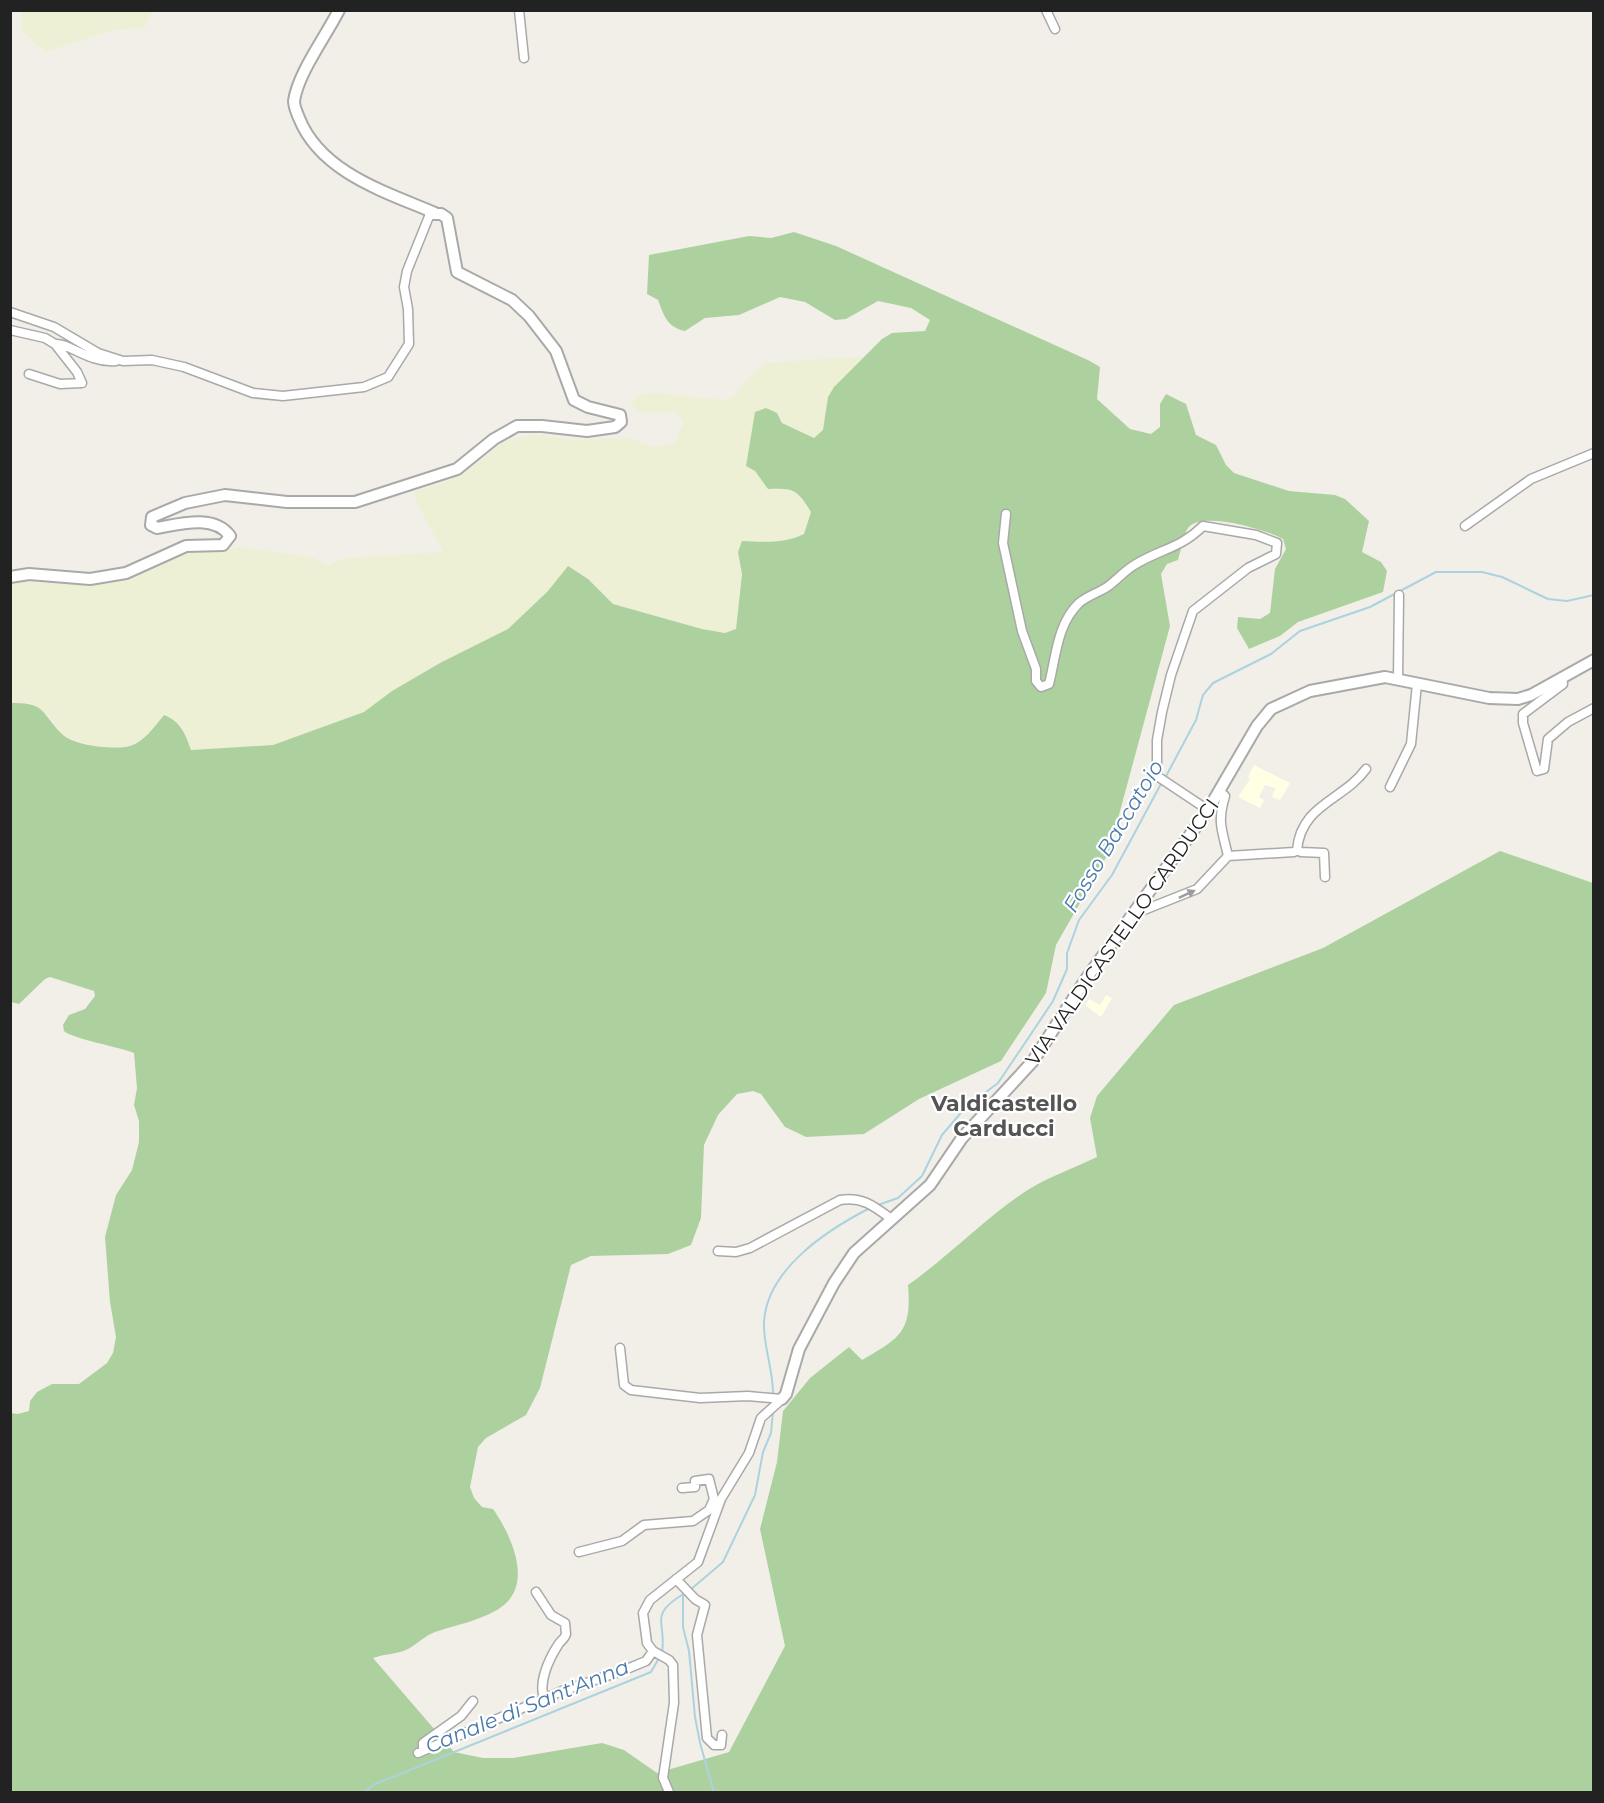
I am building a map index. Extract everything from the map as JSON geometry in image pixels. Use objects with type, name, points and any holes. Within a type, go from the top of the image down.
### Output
[{"type":"street","points":[[10,578],[29,574],[66,578],[99,577],[134,570],[186,546],[223,545],[230,536],[225,528],[209,522],[157,528],[151,525],[152,517],[185,503],[225,495],[287,502],[355,501],[456,469],[494,439],[517,426],[587,431],[615,427],[621,422],[620,415],[588,407],[574,399],[556,351],[529,316],[512,300],[457,272],[447,218],[433,214],[382,190],[322,155],[303,127],[294,104],[299,83],[339,10]]},
{"type":"street","points":[[519,10],[524,58]]},
{"type":"street","points":[[1046,10],[1055,29]]},
{"type":"street","points":[[55,344],[61,343],[88,358],[103,362],[152,360],[184,367],[253,393],[283,396],[364,387],[388,377],[410,344],[404,287],[407,271],[433,214]]},
{"type":"street","points":[[10,312],[54,327],[98,353],[123,361]]},
{"type":"street","points":[[10,330],[45,338],[55,344],[77,372],[82,383],[60,384],[29,374]]},
{"type":"street","points":[[1465,526],[1531,479],[1593,453]]},
{"type":"street","points":[[1006,514],[1003,543],[1022,631],[1036,669],[1036,681],[1041,687],[1049,684],[1056,646],[1071,613],[1080,602],[1108,586],[1136,564],[1174,548],[1191,538],[1203,526],[1256,535],[1277,543],[1276,554],[1248,568],[1193,611],[1171,675],[1162,712],[1155,769],[1163,783],[1208,810]]},
{"type":"street","points":[[1398,680],[1399,595]]},
{"type":"street","name":"VIA VALDICASTELLO CARDUCCI","points":[[654,1652],[647,1643],[643,1613],[650,1600],[678,1581],[698,1562],[718,1499],[749,1453],[761,1418],[786,1394],[799,1349],[834,1283],[854,1253],[890,1218],[930,1185],[962,1138],[1033,1061],[1086,979],[1134,914],[1178,848],[1208,810],[1257,726],[1270,709],[1335,685],[1385,677],[1504,700],[1531,695],[1593,660]]},
{"type":"street","name":"VIA VALDICASTELLO CARDUCCI","points":[[1562,677],[1563,684],[1558,690],[1523,714],[1523,723],[1537,771],[1544,769],[1548,739],[1554,732],[1593,708]]},
{"type":"street","points":[[1390,787],[1411,744],[1417,684]]},
{"type":"street","points":[[1297,850],[1300,831],[1319,807],[1359,779],[1366,769]]},
{"type":"street","points":[[1220,791],[1225,796],[1220,812],[1220,823],[1228,856]]},
{"type":"street","points":[[1134,914],[1197,889],[1228,856],[1291,853],[1297,850],[1324,853],[1325,877]]},
{"type":"street","points":[[718,1251],[736,1252],[750,1248],[840,1200],[852,1198],[865,1201],[890,1218]]},
{"type":"street","points":[[620,1348],[624,1385],[630,1390],[700,1398],[748,1396],[782,1399]]},
{"type":"street","points":[[579,1552],[622,1541],[644,1525],[693,1521],[709,1510],[718,1499],[709,1479],[695,1481],[695,1487],[682,1488]]},
{"type":"street","points":[[678,1581],[695,1599],[705,1605],[697,1635],[707,1738],[714,1745],[721,1745],[722,1735]]},
{"type":"street","points":[[536,1592],[551,1615],[565,1623],[566,1634],[554,1653],[544,1678],[541,1693],[545,1700]]},
{"type":"street","points":[[473,1701],[461,1716],[423,1743],[420,1751],[562,1691],[646,1660],[654,1652],[673,1665],[674,1694],[663,1778],[669,1792]]},
{"type":"shaded area","points":[[22,10],[152,11],[144,28],[114,30],[45,52],[21,30]]},
{"type":"shaded area","points":[[867,356],[834,387],[828,397],[823,430],[814,438],[782,423],[777,413],[766,408],[746,466],[755,471],[768,489],[789,488],[799,494],[811,512],[804,534],[794,539],[783,542],[742,541],[738,552],[742,574],[736,630],[725,633],[702,629],[613,604],[588,579],[568,567],[548,591],[508,629],[440,663],[392,691],[364,712],[273,745],[191,750],[183,728],[164,715],[149,734],[130,746],[96,747],[63,736],[49,716],[31,703],[11,703],[11,584],[32,581],[82,585],[112,582],[134,576],[190,551],[217,552],[239,547],[311,557],[329,566],[344,558],[443,552],[417,503],[414,492],[450,480],[477,464],[504,441],[536,434],[570,440],[631,438],[652,447],[675,443],[684,422],[676,412],[640,412],[631,405],[636,395],[656,393],[724,400],[734,396],[748,378],[765,363]]},
{"type":"shaded area","points":[[1254,765],[1290,783],[1280,800],[1272,797],[1275,788],[1265,785],[1259,797],[1264,800],[1260,808],[1238,797],[1250,779],[1248,777]]},
{"type":"shaded area","points":[[1106,995],[1112,998],[1101,1017],[1085,1005],[1089,999],[1100,1005]]},
{"type":"green space","points":[[794,232],[836,246],[1090,361],[1100,367],[1097,399],[1130,429],[1151,434],[1160,427],[1160,404],[1166,394],[1186,404],[1196,435],[1216,445],[1226,465],[1234,473],[1289,491],[1335,495],[1345,499],[1369,521],[1362,552],[1381,562],[1387,571],[1383,592],[1298,622],[1280,636],[1249,649],[1237,628],[1238,617],[1260,619],[1270,613],[1275,569],[1286,549],[1283,539],[1249,527],[1220,521],[1195,523],[1188,528],[1178,560],[1167,564],[1161,574],[1170,626],[1109,852],[1056,945],[1046,993],[1001,1061],[919,1099],[864,1134],[806,1137],[785,1127],[761,1094],[753,1091],[737,1094],[718,1115],[704,1145],[701,1218],[691,1245],[668,1254],[591,1256],[571,1265],[540,1388],[526,1415],[486,1438],[478,1447],[470,1487],[474,1498],[482,1507],[493,1509],[512,1544],[518,1570],[513,1595],[504,1605],[489,1614],[432,1633],[404,1651],[373,1658],[454,1752],[483,1758],[513,1758],[602,1743],[624,1750],[657,1773],[729,1752],[785,1646],[760,1529],[777,1462],[783,1411],[810,1378],[849,1347],[862,1360],[886,1346],[901,1332],[905,1324],[909,1301],[908,1285],[1026,1191],[1097,1157],[1090,1118],[1097,1096],[1174,1005],[1323,948],[1500,851],[1593,883],[1593,1792],[11,1792],[11,1413],[29,1411],[30,1401],[37,1392],[52,1384],[79,1384],[107,1363],[113,1353],[116,1337],[110,1302],[105,1237],[116,1195],[132,1170],[139,1142],[139,1121],[134,1105],[137,1088],[134,1053],[75,1037],[64,1031],[63,1025],[69,1015],[85,1009],[95,996],[94,991],[50,977],[19,1004],[11,1002],[11,703],[31,704],[37,707],[62,734],[75,742],[95,746],[123,747],[135,744],[149,733],[164,715],[175,721],[182,729],[191,750],[273,745],[364,712],[392,691],[440,663],[508,629],[548,591],[568,566],[588,579],[613,604],[702,629],[725,633],[736,629],[742,574],[738,552],[742,541],[781,541],[804,534],[811,512],[794,491],[768,489],[755,471],[746,466],[755,412],[766,408],[777,413],[782,423],[814,438],[823,430],[828,397],[834,387],[882,339],[892,333],[925,331],[930,320],[911,308],[878,301],[846,319],[835,320],[805,302],[780,297],[739,315],[705,318],[685,331],[670,324],[658,300],[647,294],[649,255],[749,236],[771,238]]},
{"type":"waterway","name":"Fosso Baccatoio","points":[[1165,778],[1196,720],[1203,695],[1213,683],[1271,654],[1300,631],[1370,607],[1436,572],[1482,572],[1502,577],[1548,599],[1567,601],[1594,595]]},
{"type":"waterway","name":"Fosso Baccatoio","points":[[878,1205],[898,1198],[922,1176],[942,1135],[965,1108],[998,1083],[1031,1034],[1053,1001],[1067,969],[1067,953],[1079,920],[1112,875],[1162,782]]},
{"type":"waterway","name":"Fosso Baccatoio","points":[[773,1396],[764,1322],[768,1303],[776,1285],[802,1253],[836,1228],[870,1208]]},
{"type":"waterway","name":"Fosso Baccatoio","points":[[690,1590],[723,1562],[755,1495],[763,1452],[771,1433],[773,1411]]},
{"type":"waterway","name":"Canale di Sant'Anna","points":[[662,1653],[662,1613],[666,1607],[685,1593]]},
{"type":"waterway","points":[[683,1595],[683,1627],[689,1651],[695,1717],[714,1792]]},
{"type":"waterway","name":"Canale di Sant'Anna","points":[[365,1792],[373,1785],[651,1672],[659,1658]]},
{"type":"district","name":"Valdicastello Carducci","points":[[1004,1116]]}]
